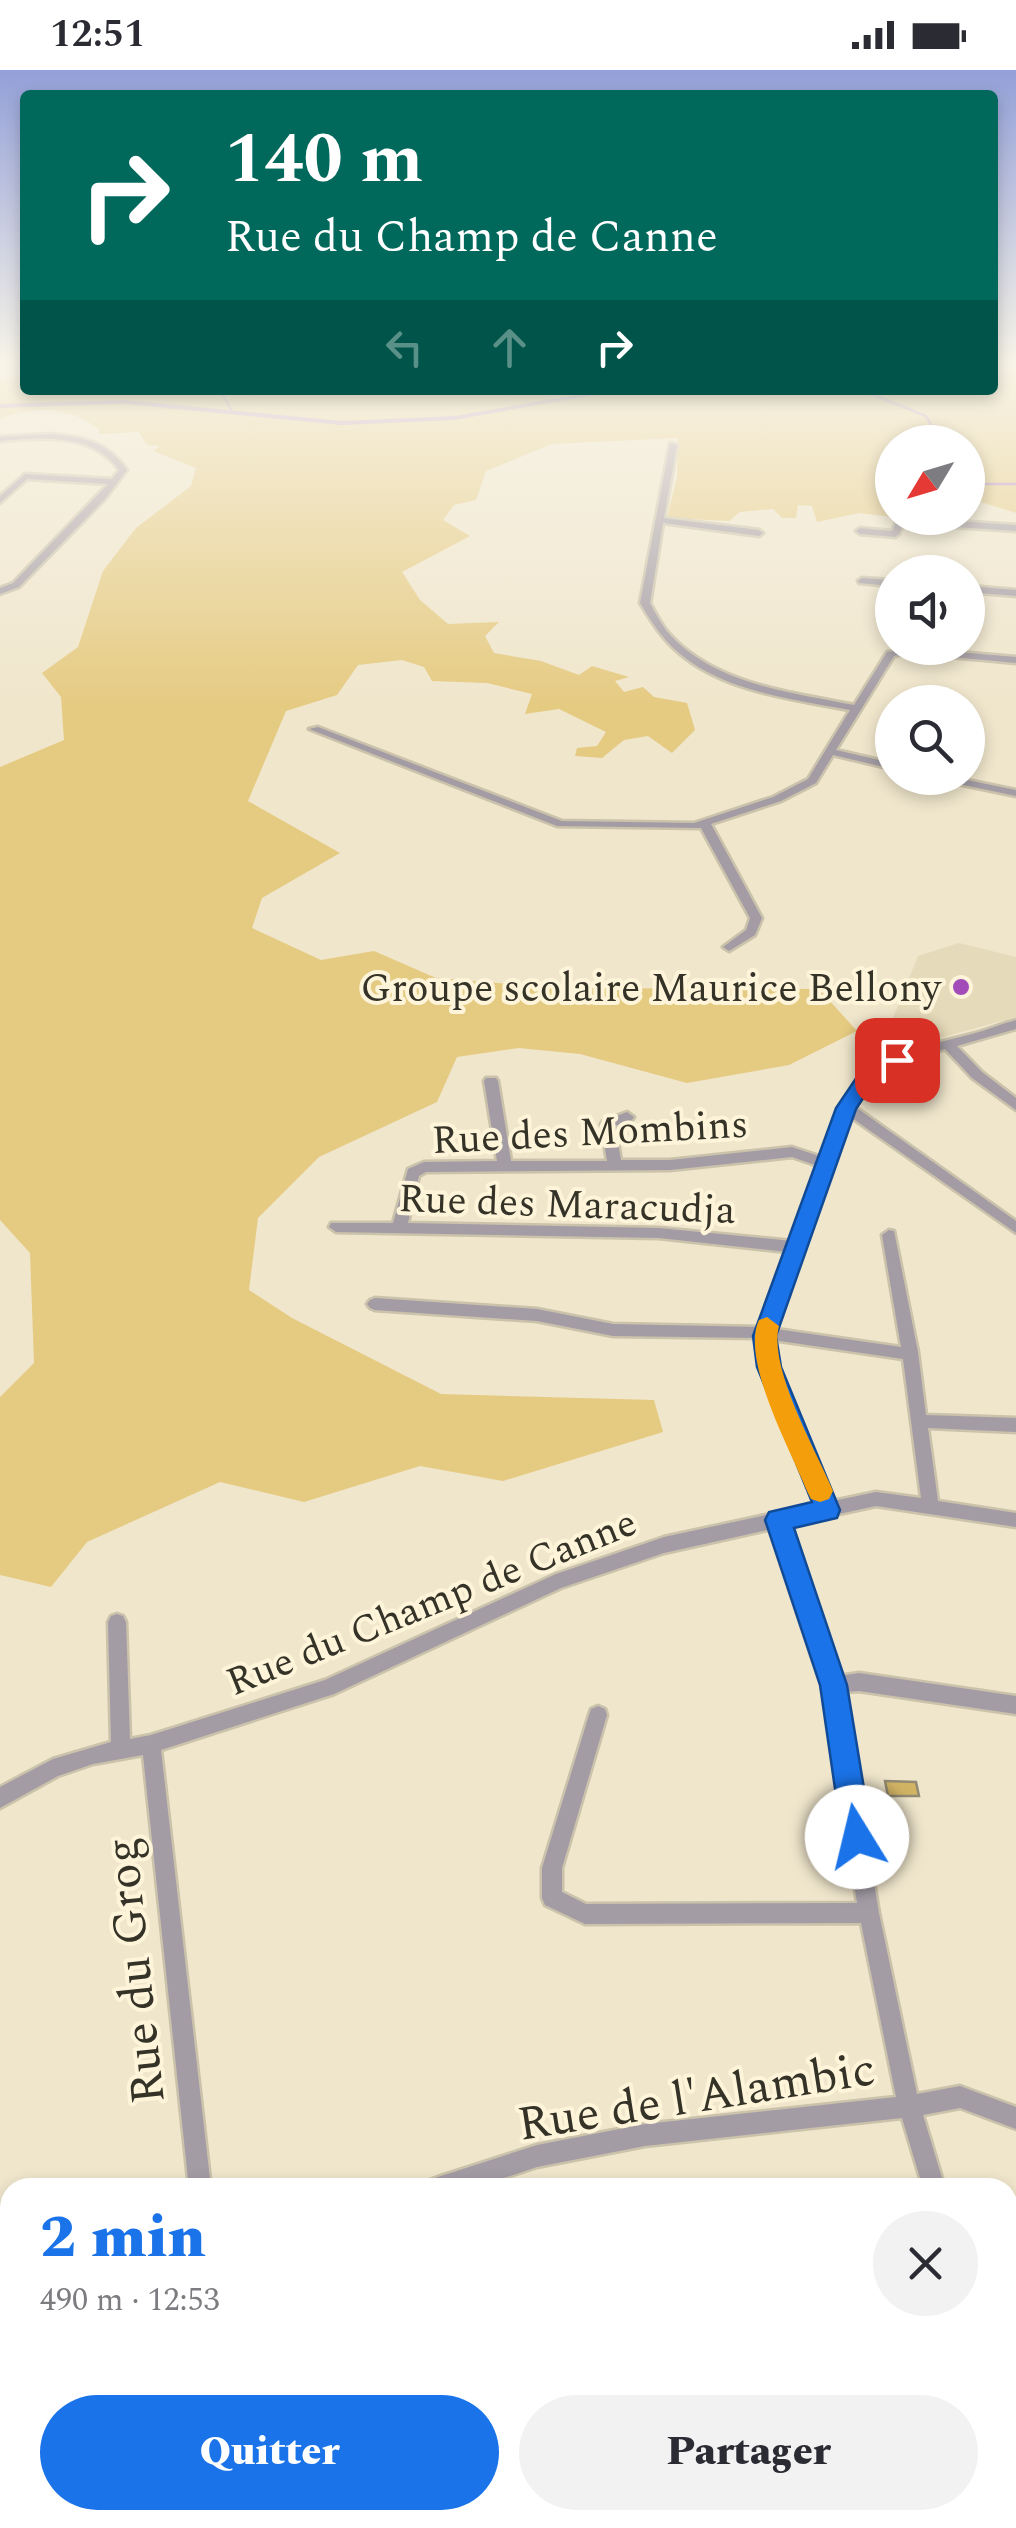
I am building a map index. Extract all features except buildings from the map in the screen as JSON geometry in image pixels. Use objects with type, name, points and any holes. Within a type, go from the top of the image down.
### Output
[{"type":"street","points":[[0,501],[22,478]]},
{"type":"street","points":[[50,478],[115,482]]},
{"type":"street","points":[[0,592],[16,585],[118,478]]},
{"type":"street","points":[[667,478],[645,602],[663,632],[699,664],[724,677],[747,686],[854,708]]},
{"type":"street","points":[[660,520],[759,532]]},
{"type":"street","points":[[860,531],[895,534],[900,522],[910,520],[1016,528]]},
{"type":"street","points":[[862,581],[875,582]]},
{"type":"street","points":[[985,590],[1016,593]]},
{"type":"street","points":[[314,728],[561,824],[705,824],[812,781],[884,660],[895,652],[1016,660]]},
{"type":"street","points":[[829,751],[875,762]]},
{"type":"street","points":[[985,787],[1016,793]]},
{"type":"street","points":[[705,824],[756,918],[750,932],[729,947]]},
{"type":"street","points":[[828,1510],[769,1367],[766,1333],[846,1108],[864,1082],[897,1060],[1015,1026]]},
{"type":"street","points":[[946,1043],[977,1075],[1016,1106]]},
{"type":"street","points":[[491,1081],[505,1165]]},
{"type":"street","points":[[846,1108],[1016,1228]]},
{"type":"street","points":[[615,1164],[608,1124],[627,1117]]},
{"type":"street","name":"Rue des Mombins","points":[[399,1229],[418,1169],[689,1164],[792,1152],[826,1163]]},
{"type":"street","name":"Rue des Maracudja","points":[[336,1227],[659,1233],[796,1248]]},
{"type":"street","points":[[888,1234],[910,1354],[930,1506]]},
{"type":"street","points":[[375,1304],[536,1315],[613,1330],[766,1333],[910,1354]]},
{"type":"street","points":[[918,1421],[1016,1425]]},
{"type":"street","name":"Rue du Champ de Canne","points":[[0,1798],[53,1768],[151,1744],[328,1688],[556,1582],[664,1545],[876,1500],[1016,1520]]},
{"type":"street","points":[[778,1520],[834,1685],[869,1913],[909,2106],[931,2178]]},
{"type":"street","points":[[117,1622],[121,1750]]},
{"type":"street","points":[[834,1685],[859,1682],[1016,1704]]},
{"type":"street","points":[[598,1715],[552,1868],[552,1898],[585,1914],[869,1913]]},
{"type":"street","name":"Rue du Grog","points":[[151,1744],[199,2178]]},
{"type":"street","name":"Rue de l'Alambic","points":[[469,2178],[537,2156],[645,2135],[909,2106],[960,2096],[1016,2118]]},
{"type":"shaded area","points":[[193,478],[484,478],[476,500],[454,505],[443,520],[470,536],[402,572],[420,600],[448,624],[499,622],[485,636],[494,653],[541,661],[579,675],[592,666],[629,677],[615,681],[624,692],[643,687],[654,697],[687,703],[695,730],[672,753],[648,736],[624,740],[602,758],[575,756],[577,748],[597,746],[606,732],[559,709],[525,714],[532,694],[487,683],[432,681],[424,667],[402,660],[358,665],[337,695],[286,711],[248,801],[340,853],[262,898],[252,928],[321,960],[374,951],[436,978],[557,988],[819,989],[857,1031],[789,1065],[687,1083],[580,1054],[519,1048],[457,1057],[437,1102],[319,1157],[258,1218],[249,1290],[292,1318],[441,1394],[654,1400],[663,1432],[503,1481],[420,1466],[304,1502],[220,1482],[87,1542],[51,1587],[0,1575],[0,1397],[34,1363],[30,1253],[0,1220],[0,767],[64,740],[61,697],[42,673],[78,647],[103,571],[136,528],[191,486]]},
{"type":"shaded area","points":[[677,478],[875,478],[875,515],[859,513],[817,522],[812,506],[798,505],[796,518],[782,518],[773,509],[740,512],[729,521],[667,518]]},
{"type":"shaded area","points":[[985,478],[1016,478],[1016,513],[985,503]]},
{"type":"shaded area","name":"Groupe scolaire Maurice Bellony","points":[[959,943],[1016,957],[1016,1017],[878,1055],[918,956]]},
{"type":"waterway","points":[[985,484],[1016,484]]},
{"type":"slow traffic","points":[[767,1326],[769,1367],[820,1491]]},
{"type":"place","name":"Groupe scolaire Maurice Bellony","points":[[961,987]]},
{"type":"route","points":[[857,1837],[834,1685],[778,1520],[828,1510],[769,1367],[765,1336],[846,1108],[864,1082],[897,1060]]}]
